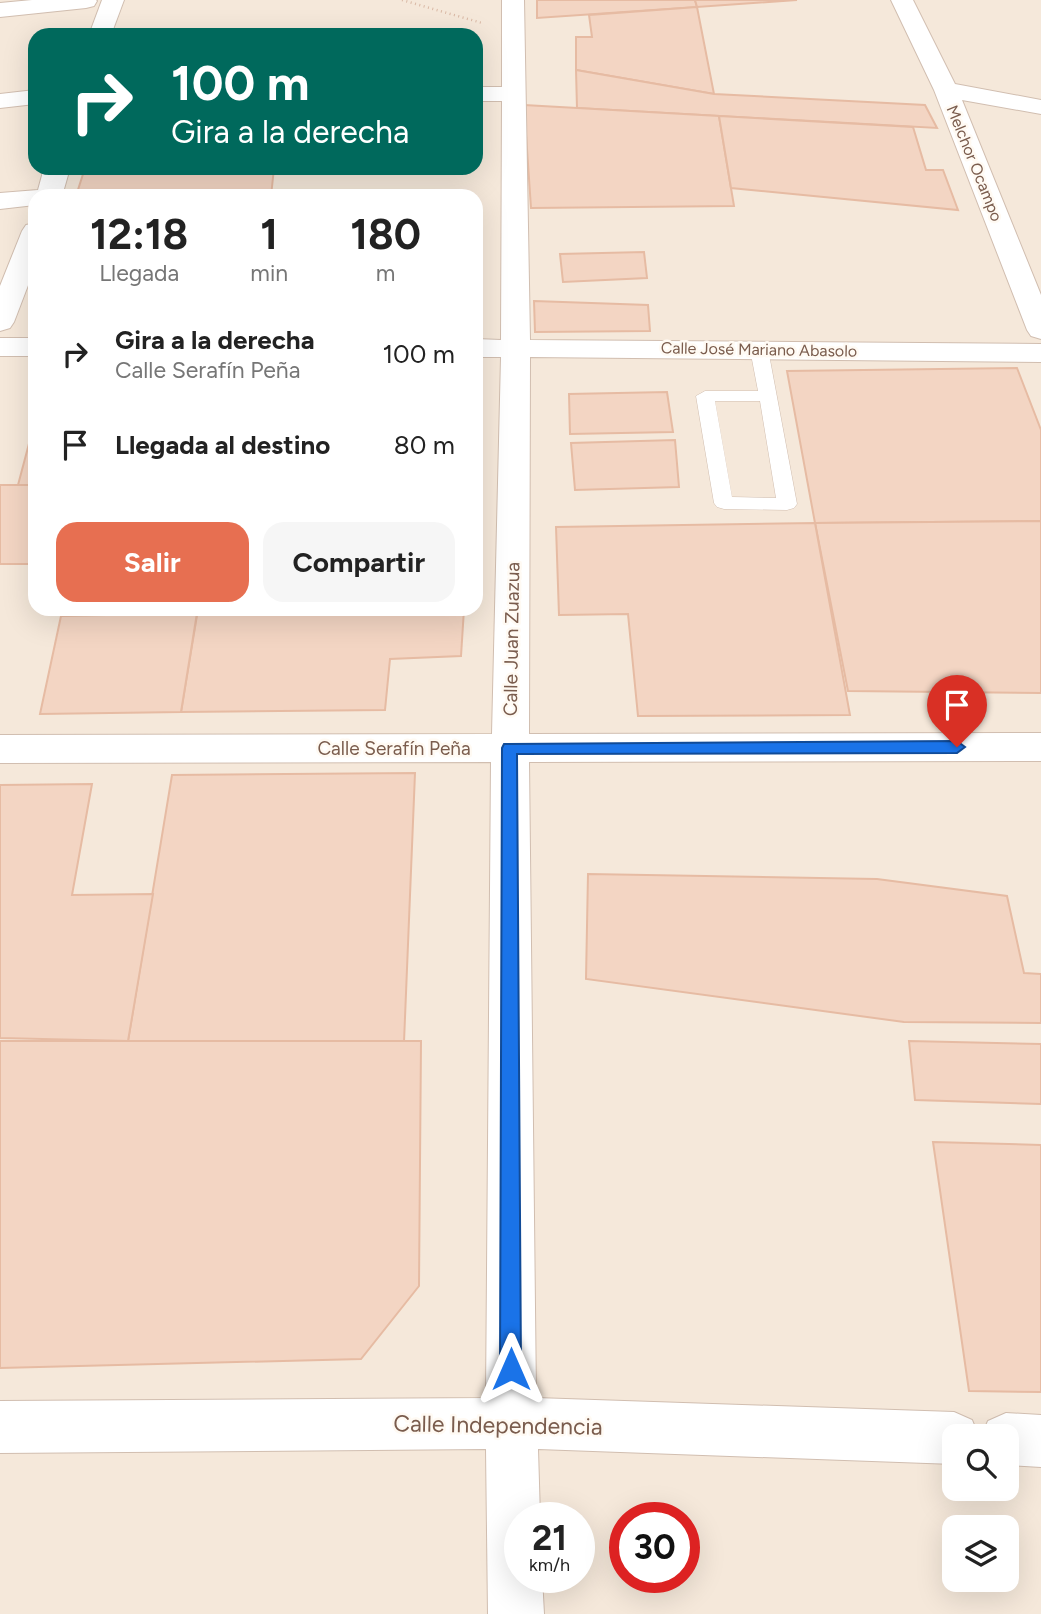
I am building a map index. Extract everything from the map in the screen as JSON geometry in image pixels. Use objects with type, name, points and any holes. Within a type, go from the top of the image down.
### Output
[{"type":"street","name":"Melchor Ocampo","points":[[902,0],[946,90],[1041,330]]},
{"type":"street","points":[[0,10],[84,1],[110,7],[102,28]]},
{"type":"street","name":"Calle Juan Zuazua","points":[[514,16],[516,348],[510,748],[511,1423],[516,1614]]},
{"type":"street","points":[[946,90],[1041,107]]},
{"type":"street","points":[[483,94],[515,94]]},
{"type":"street","points":[[0,101],[28,98]]},
{"type":"street","points":[[0,201],[28,198]]},
{"type":"street","points":[[0,322],[28,249]]},
{"type":"street","points":[[0,347],[28,347]]},
{"type":"street","name":"Calle José Mariano Abasolo","points":[[483,348],[1041,353]]},
{"type":"street","name":"Calle Serafín Peña","points":[[0,750],[1041,747]]},
{"type":"street","name":"Calle Independencia","points":[[0,1427],[511,1423],[942,1438]]},
{"type":"street","points":[[1019,1440],[1041,1441]]},
{"type":"lane","points":[[760,349],[787,504],[724,503],[705,396],[768,396]]},
{"type":"path","points":[[402,0],[514,16]]},
{"type":"shaded area","points":[[0,0],[1041,0],[1041,1614],[0,1614]]},
{"type":"building","points":[[537,0],[695,0],[697,7],[537,18]]},
{"type":"building","points":[[695,0],[797,0],[697,7]]},
{"type":"building","points":[[697,7],[714,94],[576,70],[576,37],[592,37],[589,15]]},
{"type":"building","points":[[576,70],[714,94],[925,105],[937,128],[577,108]]},
{"type":"building","points":[[524,105],[719,116],[734,206],[531,208]]},
{"type":"building","points":[[719,116],[913,127],[926,170],[943,170],[958,210],[731,188]]},
{"type":"building","points":[[83,175],[273,175],[272,189],[78,189]]},
{"type":"building","points":[[644,252],[647,278],[563,282],[560,254]]},
{"type":"building","points":[[534,301],[648,305],[650,331],[535,332]]},
{"type":"building","points":[[1017,368],[1041,430],[1041,521],[815,523],[787,371]]},
{"type":"building","points":[[667,392],[673,432],[570,434],[569,394]]},
{"type":"building","points":[[675,440],[679,487],[575,490],[571,443]]},
{"type":"building","points":[[28,447],[28,485],[18,485]]},
{"type":"building","points":[[0,485],[28,485],[28,564],[0,564]]},
{"type":"building","points":[[1041,521],[1041,693],[848,691],[815,523]]},
{"type":"building","points":[[815,523],[850,715],[638,716],[628,614],[559,615],[556,527]]},
{"type":"building","points":[[61,616],[197,616],[181,712],[40,714]]},
{"type":"building","points":[[197,616],[464,616],[461,656],[390,659],[385,710],[181,712]]},
{"type":"building","points":[[415,773],[404,1042],[128,1041],[172,775]]},
{"type":"building","points":[[92,784],[72,895],[153,894],[128,1041],[0,1038],[0,785]]},
{"type":"building","points":[[588,874],[877,879],[1007,896],[1024,973],[1041,974],[1041,1023],[904,1022],[586,979]]},
{"type":"building","points":[[0,1041],[421,1041],[419,1286],[361,1359],[0,1368]]},
{"type":"building","points":[[909,1041],[1041,1044],[1041,1104],[915,1100]]},
{"type":"building","points":[[933,1142],[1041,1145],[1041,1392],[969,1391]]},
{"type":"route","points":[[511,1369],[510,748],[957,747]]}]
